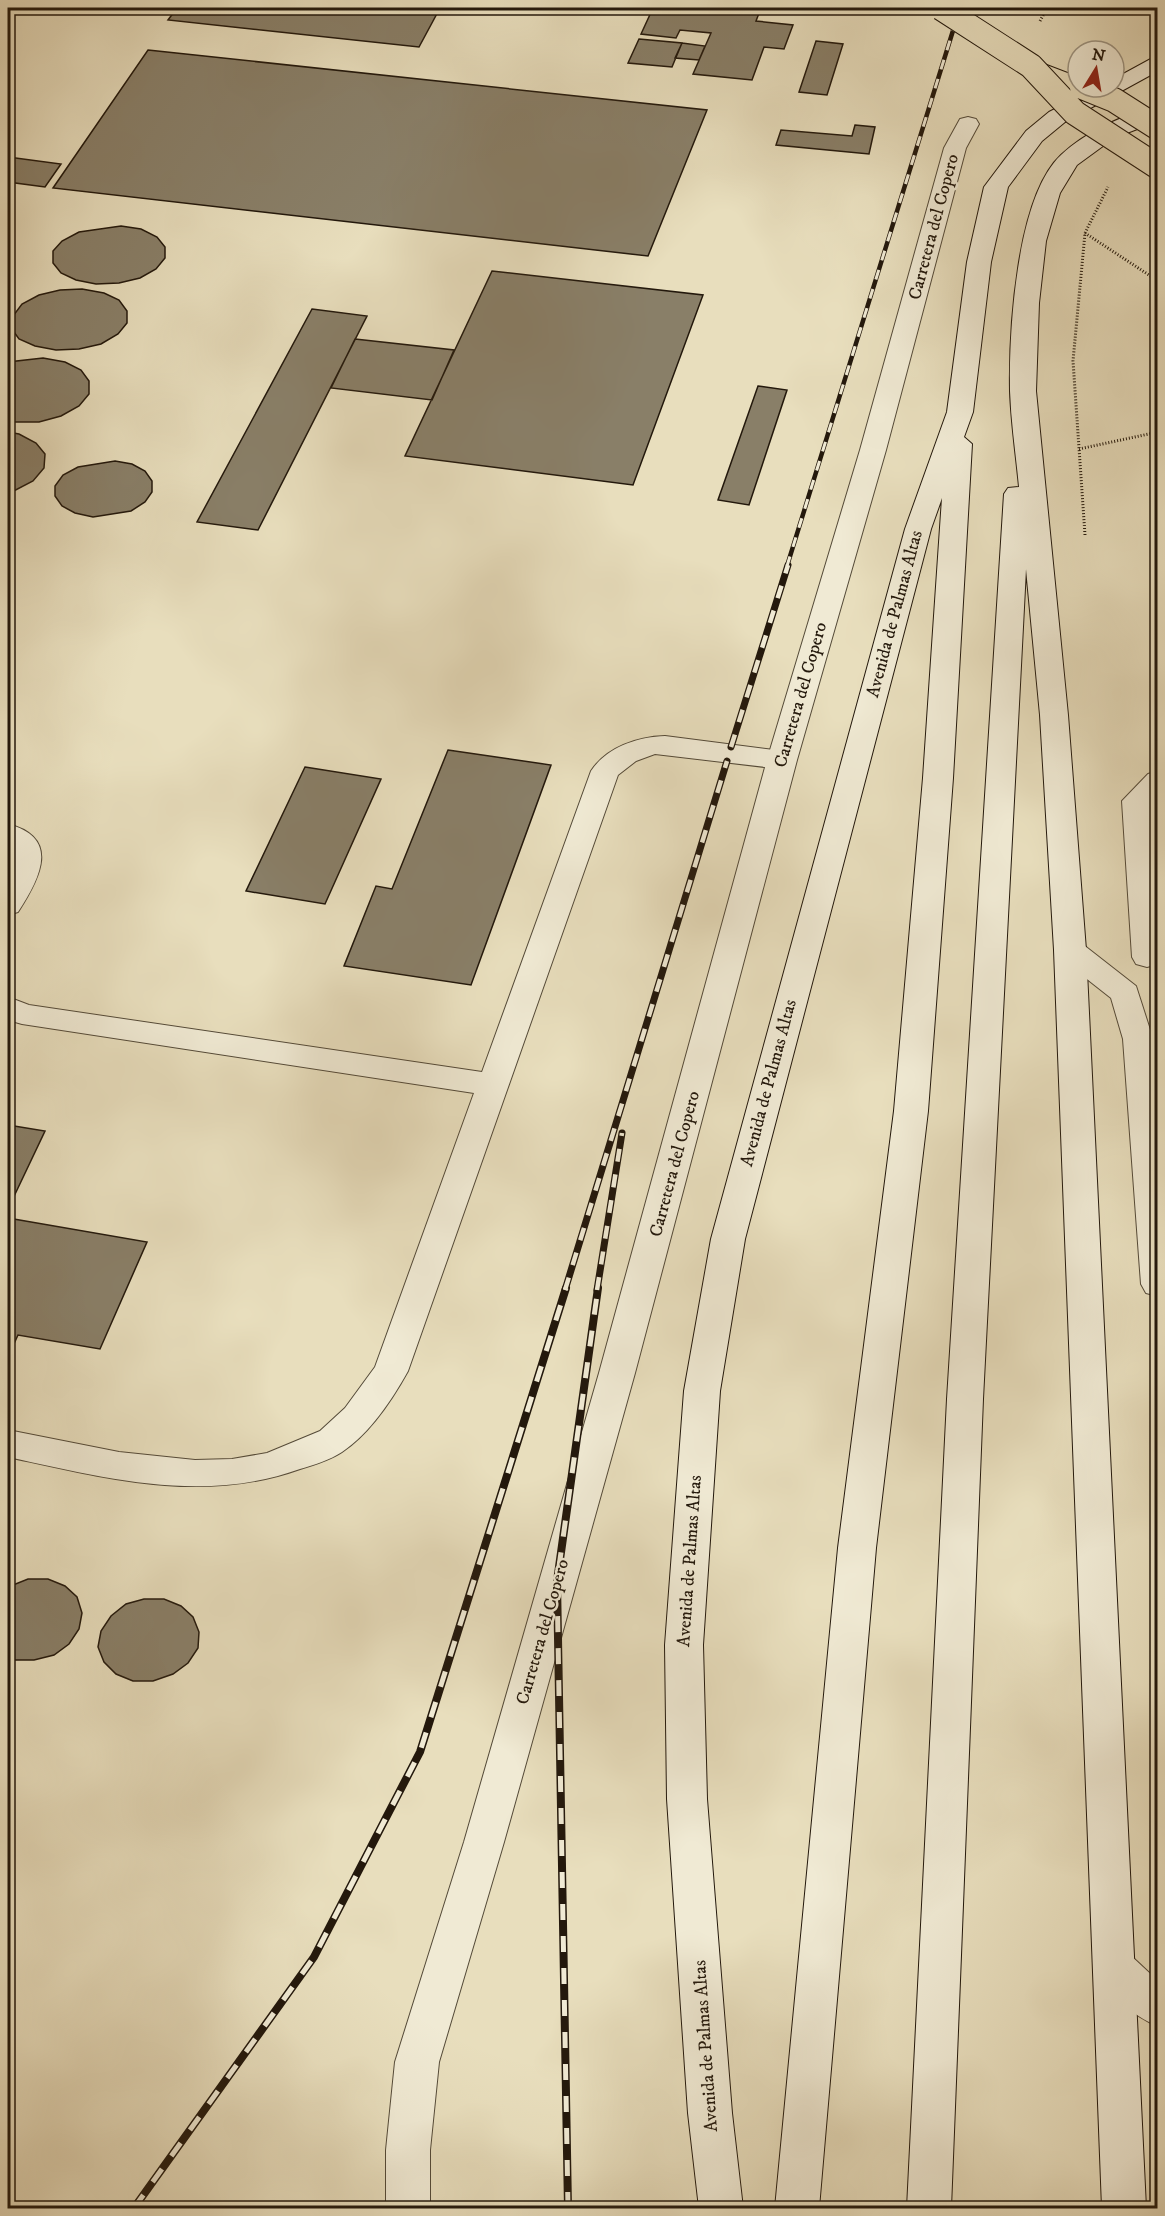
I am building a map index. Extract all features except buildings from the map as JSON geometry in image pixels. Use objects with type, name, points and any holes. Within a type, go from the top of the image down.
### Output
[{"type":"highway","points":[[941,8],[1031,66],[1066,80]]},
{"type":"highway","points":[[1031,66],[1075,113],[1158,167]]},
{"type":"highway","points":[[1112,99],[1158,128]]},
{"type":"street","name":"Avenida de Palmas Altas","points":[[721,2208],[710,2113],[687,1776],[684,1645],[702,1391],[731,1227],[918,529],[960,412],[979,262],[996,187],[1013,161],[1057,117],[1136,76],[1158,61]]},
{"type":"street","points":[[929,2208],[966,1388],[1027,303],[1034,241],[1048,193],[1068,161],[1106,133],[1158,113]]},
{"type":"street","name":"Carretera del Copero","points":[[408,2208],[408,2150],[417,2062],[484,1842],[627,1339],[782,760],[873,450],[955,148],[968,124]]},
{"type":"street","points":[[1023,391],[1054,715],[1070,950],[1124,2208]]},
{"type":"street","points":[[797,2208],[857,1548],[911,1111],[952,585],[960,412]]},
{"type":"lane","points":[[8,1444],[181,1474],[231,1474],[284,1463],[331,1442],[367,1407],[391,1371],[605,771],[628,750],[645,745],[665,745],[782,760]]},
{"type":"lane","points":[[1147,957],[1136,801],[1158,780]]},
{"type":"lane","points":[[8,833],[17,836],[28,850],[28,863],[8,905]]},
{"type":"lane","points":[[1070,950],[1125,993],[1138,1039],[1150,1099],[1158,1284]]},
{"type":"lane","points":[[8,1007],[22,1014],[493,1085]]},
{"type":"lane","points":[[1114,1966],[1158,2008]]},
{"type":"path","points":[[1085,233],[1158,281]]},
{"type":"path","points":[[1079,449],[1158,432]]},
{"type":"railway","points":[[787,566],[960,8]]},
{"type":"railway","points":[[731,747],[788,565]]},
{"type":"railway","points":[[565,1290],[727,761]]},
{"type":"railway","points":[[597,1290],[622,1133]]},
{"type":"railway","points":[[134,2208],[314,1957],[420,1752],[566,1288]]},
{"type":"railway","points":[[568,2208],[557,1581],[598,1288]]}]
